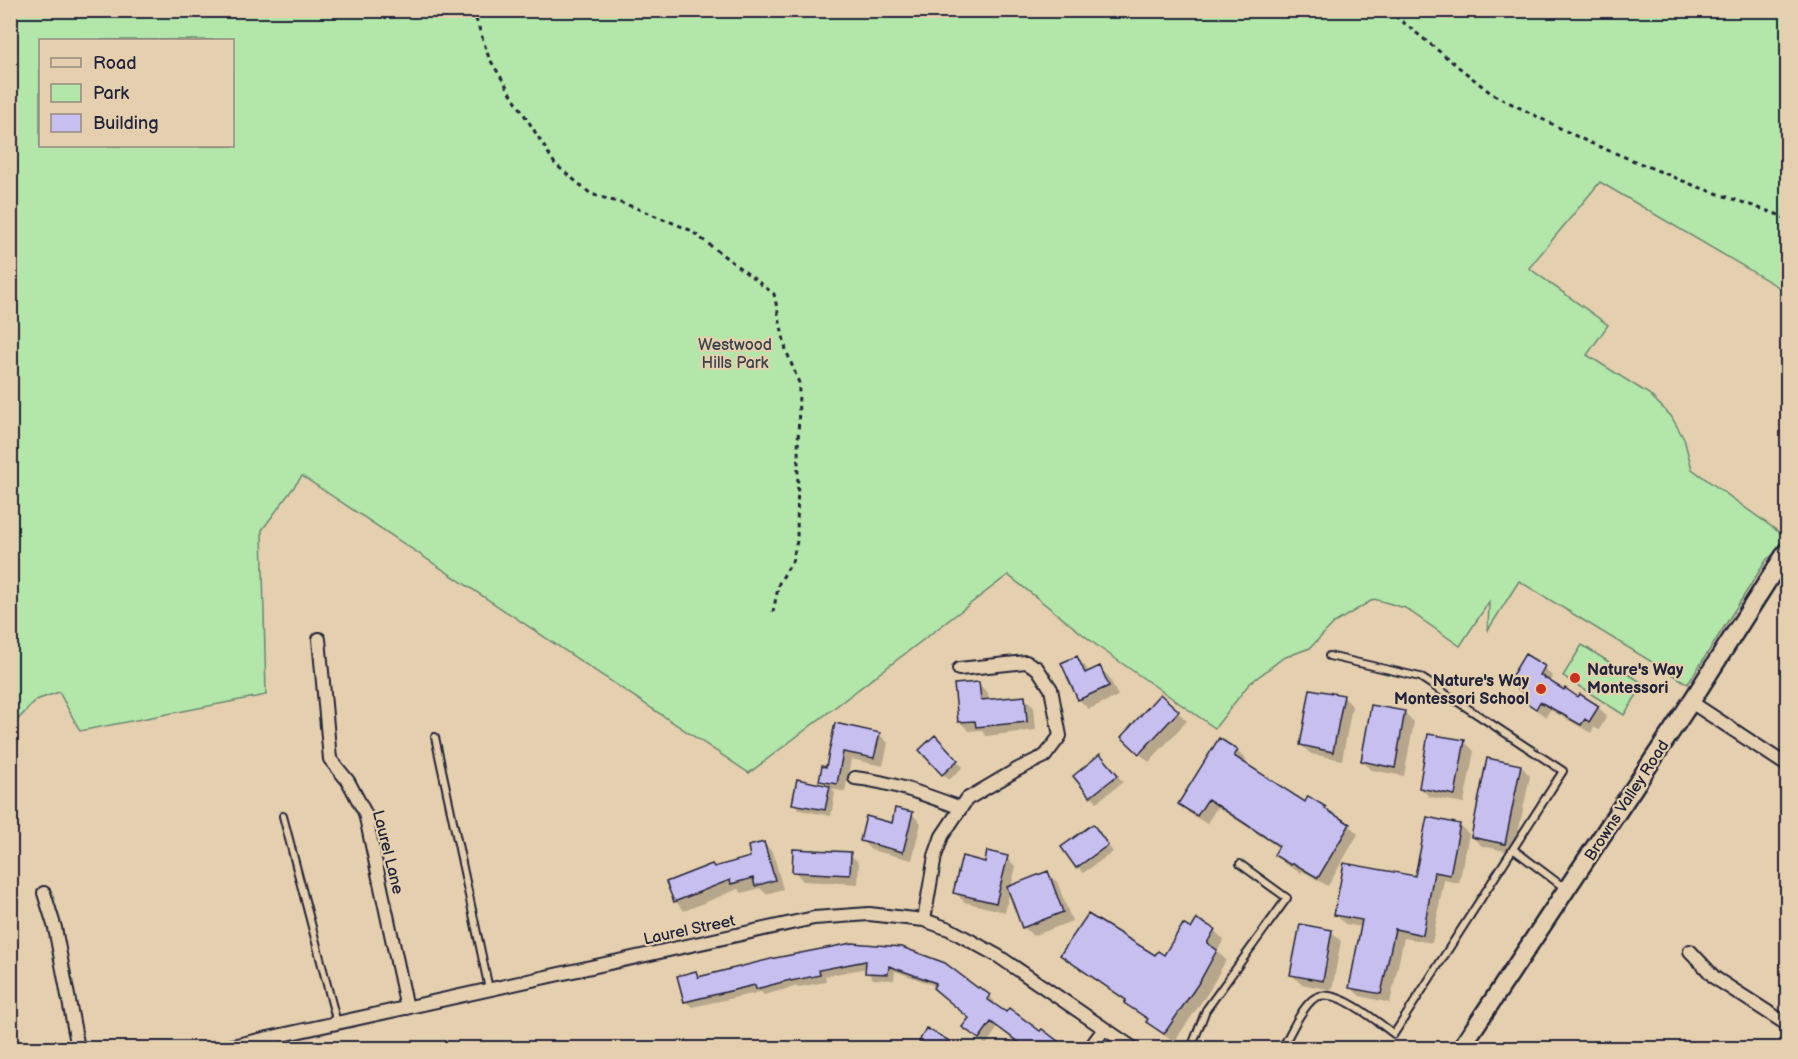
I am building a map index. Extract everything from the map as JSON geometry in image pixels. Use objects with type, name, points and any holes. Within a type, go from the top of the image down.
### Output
[{"type":"main road","name":"Browns Valley Road","points":[[1461,1048],[1691,702],[1788,549]]},
{"type":"street","name":"Laurel Lane","points":[[319,639],[330,759],[348,781],[365,813],[407,1008]]},
{"type":"street","points":[[924,920],[935,856],[942,836],[967,799],[1044,756],[1060,736],[1051,689],[1037,668],[1026,662],[959,669]]},
{"type":"street","points":[[1691,702],[1788,766]]},
{"type":"street","points":[[855,778],[879,781],[961,808]]},
{"type":"street","points":[[44,893],[55,928],[78,1048]]},
{"type":"street","name":"Laurel Street","points":[[223,1048],[814,918],[869,914],[924,920],[949,929],[998,956],[1133,1048]]},
{"type":"street","points":[[1690,951],[1715,978],[1788,1025]]},
{"type":"street","points":[[1090,1048],[1104,1029]]},
{"type":"lane","points":[[1282,1048],[1305,1007],[1314,998],[1325,995],[1347,1001],[1394,1034],[1563,771],[1420,677],[1329,656]]},
{"type":"lane","points":[[435,737],[489,990]]},
{"type":"lane","points":[[283,816],[337,1023]]},
{"type":"lane","points":[[1513,849],[1566,890]]},
{"type":"lane","points":[[1191,1048],[1206,1010],[1287,897],[1240,864]]},
{"type":"path","points":[[473,10],[489,58],[555,164],[591,194],[633,207],[690,230],[774,294],[786,350],[799,383],[798,542],[792,562],[779,583],[773,612]]},
{"type":"path","points":[[1388,10],[1492,94],[1588,142],[1693,185],[1788,220]]},
{"type":"green space","name":"Westwood Hills Park","points":[[11,11],[1787,11],[1787,292],[1600,182],[1529,268],[1608,325],[1587,355],[1649,394],[1671,416],[1684,439],[1692,469],[1787,538],[1787,545],[1767,559],[1688,684],[1519,581],[1488,630],[1489,602],[1460,646],[1405,608],[1374,599],[1334,623],[1310,648],[1283,658],[1249,684],[1215,728],[1100,648],[1008,575],[749,773],[302,476],[262,530],[266,695],[80,731],[59,692],[36,700],[11,727]]},
{"type":"green space","points":[[1582,645],[1644,684],[1624,715],[1563,676]]},
{"type":"building","name":"Nature's Way Montessori School","points":[[1525,654],[1545,666],[1540,675],[1564,690],[1565,688],[1578,697],[1580,694],[1599,706],[1589,722],[1585,719],[1581,725],[1540,702],[1536,709],[1524,701],[1528,695],[1508,682]]},
{"type":"building","points":[[1077,656],[1085,673],[1100,666],[1109,686],[1078,700],[1061,663]]},
{"type":"building","points":[[979,682],[981,700],[1025,696],[1027,722],[976,727],[975,721],[958,722],[954,684]]},
{"type":"building","points":[[1310,689],[1344,695],[1333,752],[1300,745]]},
{"type":"building","points":[[1160,694],[1179,711],[1139,754],[1121,737]]},
{"type":"building","points":[[1371,705],[1405,711],[1395,768],[1361,761]]},
{"type":"building","points":[[835,723],[880,733],[874,758],[843,752],[837,784],[819,781],[822,766],[826,767]]},
{"type":"building","points":[[1428,734],[1465,740],[1455,795],[1419,788]]},
{"type":"building","points":[[935,735],[958,760],[942,775],[919,750]]},
{"type":"building","points":[[1219,738],[1238,750],[1234,756],[1305,802],[1308,796],[1350,824],[1318,878],[1274,855],[1279,846],[1208,799],[1197,816],[1178,804]]},
{"type":"building","points":[[1100,754],[1118,775],[1090,797],[1073,776]]},
{"type":"building","points":[[1487,758],[1521,765],[1505,844],[1471,837]]},
{"type":"building","points":[[797,779],[830,786],[825,810],[792,804]]},
{"type":"building","points":[[895,808],[913,812],[903,852],[860,841],[866,816],[892,823]]},
{"type":"building","points":[[1427,817],[1460,824],[1450,875],[1434,872],[1423,935],[1395,929],[1381,994],[1349,988],[1362,920],[1334,915],[1344,863],[1415,876]]},
{"type":"building","points":[[1093,824],[1108,845],[1076,868],[1061,847]]},
{"type":"building","points":[[764,842],[775,880],[755,886],[753,878],[731,884],[730,880],[674,902],[666,882],[712,864],[714,867],[750,857],[748,846]]},
{"type":"building","points":[[793,849],[851,852],[850,875],[792,872]]},
{"type":"building","points":[[987,851],[1008,856],[996,903],[953,893],[962,856],[985,862]]},
{"type":"building","points":[[1048,871],[1063,912],[1022,928],[1007,887]]},
{"type":"building","points":[[1088,914],[1155,955],[1158,951],[1164,955],[1183,924],[1191,929],[1197,919],[1215,929],[1207,943],[1217,950],[1200,981],[1164,1034],[1146,1022],[1148,1019],[1124,1003],[1126,1000],[1060,955]]},
{"type":"building","points":[[1300,924],[1332,930],[1323,981],[1290,975]]},
{"type":"building","points":[[852,943],[902,947],[945,963],[990,995],[987,999],[1006,1012],[1009,1008],[1067,1048],[1026,1048],[991,1022],[979,1039],[962,1027],[969,1018],[933,988],[936,983],[889,966],[888,974],[865,973],[866,961],[819,970],[820,975],[756,989],[755,985],[684,1002],[677,976],[696,971],[698,977],[775,958]]},
{"type":"building","points":[[926,1028],[948,1040],[944,1048],[931,1048],[919,1042]]},
{"type":"place","name":"Nature's Way Montessori","points":[[1575,678]]},
{"type":"place","name":"Nature's Way Montessori School","points":[[1541,689]]}]
